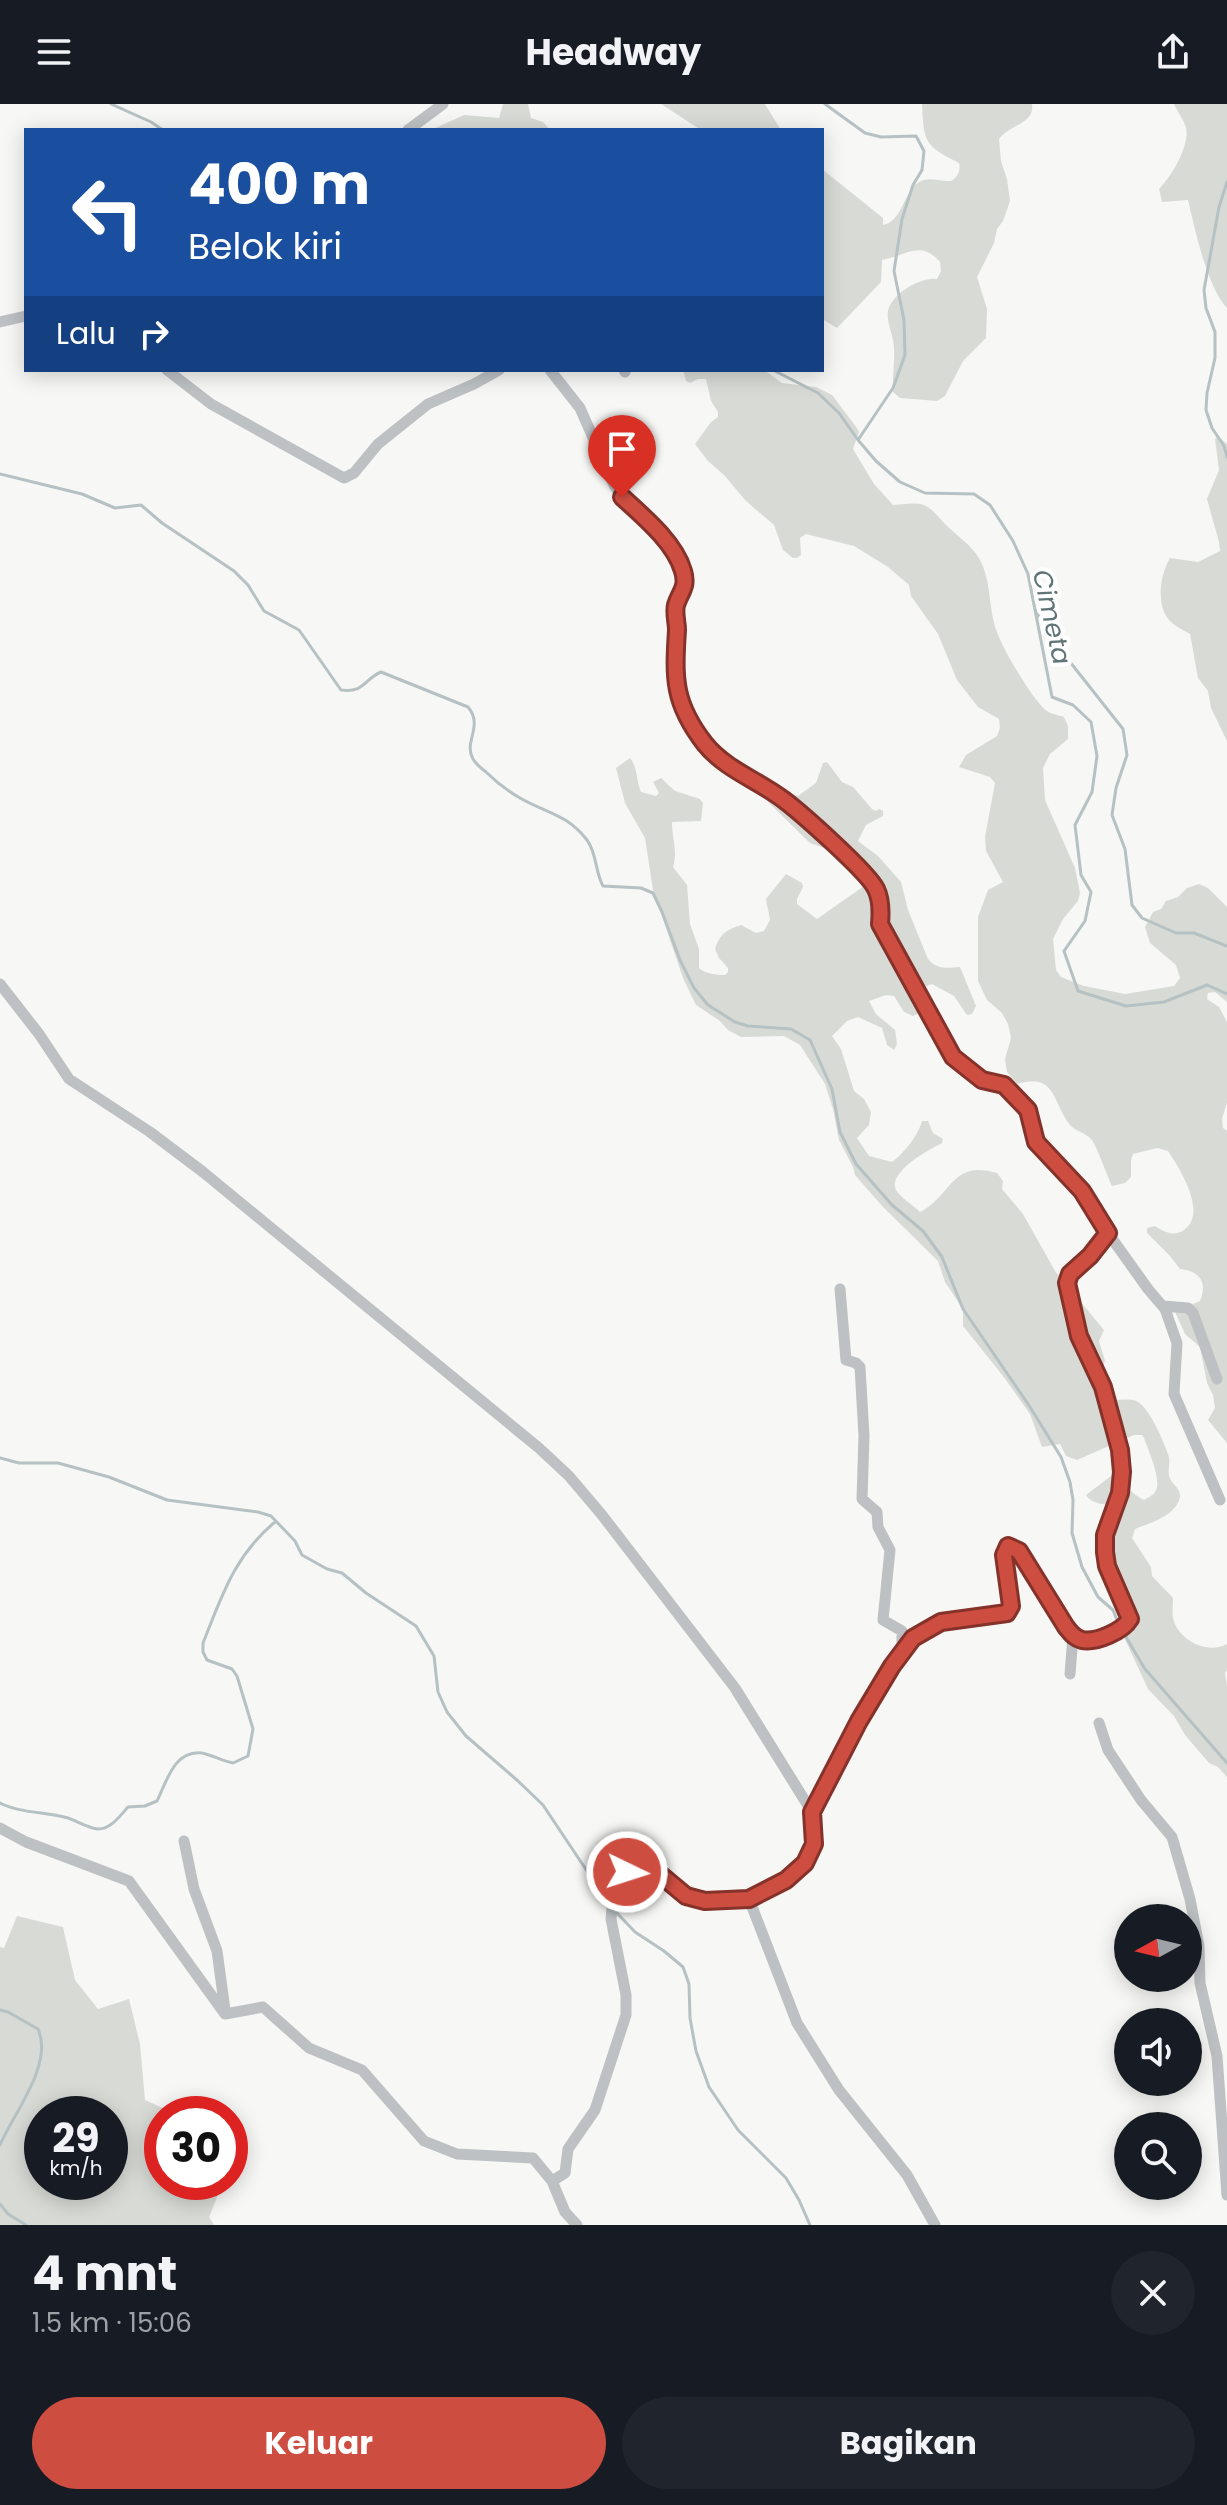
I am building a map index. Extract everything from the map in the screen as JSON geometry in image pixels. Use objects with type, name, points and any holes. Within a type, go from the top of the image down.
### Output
[{"type":"street","points":[[411,128],[443,104]]},
{"type":"street","points":[[0,322],[24,316]]},
{"type":"street","points":[[170,372],[211,404],[344,478],[354,473],[378,444],[428,404],[495,372]]},
{"type":"street","points":[[471,372],[474,384]]},
{"type":"street","points":[[552,372],[580,408],[614,485],[669,545],[683,571],[686,584],[676,607],[674,675],[693,726],[707,746],[728,765],[783,800],[859,868],[875,888],[881,911],[880,924],[953,1057],[982,1080],[1004,1085],[1028,1110],[1036,1142],[1082,1191],[1108,1233],[1163,1306],[1177,1343],[1174,1394],[1220,1500]]},
{"type":"street","points":[[0,984],[69,1079],[150,1132],[203,1172],[569,1476],[735,1688],[812,1812],[814,1844],[805,1863],[786,1880],[749,1899],[691,1899],[650,1866],[639,1864],[627,1872],[613,1898],[611,1919],[626,1995],[626,2015],[595,2110],[568,2149],[565,2173],[552,2181]]},
{"type":"street","points":[[812,1812],[859,1721],[913,1638],[941,1622],[1007,1613],[1011,1606],[1004,1555],[1008,1546],[1019,1551],[1073,1636],[1090,1640],[1124,1628],[1130,1619],[1107,1566],[1105,1552],[1105,1535],[1120,1493],[1120,1450],[1103,1387],[1079,1336],[1067,1283],[1070,1274],[1090,1256],[1108,1233]]},
{"type":"street","points":[[840,1289],[846,1360],[860,1367],[864,1436],[862,1499],[877,1512],[878,1527],[890,1550],[883,1620],[902,1631],[902,1652]]},
{"type":"street","points":[[1163,1306],[1188,1308],[1193,1313],[1217,1379]]},
{"type":"street","points":[[1070,1674],[1073,1636]]},
{"type":"street","points":[[1099,1723],[1108,1750],[1141,1800],[1172,1837],[1190,1899],[1199,1946],[1200,1983],[1217,2056],[1227,2195]]},
{"type":"street","points":[[0,1828],[26,1842],[129,1881],[225,2014]]},
{"type":"street","points":[[184,1841],[194,1889],[217,1951],[225,2014]]},
{"type":"street","points":[[749,1899],[797,2023],[839,2090],[907,2175],[935,2225]]},
{"type":"street","points":[[225,2014],[263,2007],[309,2048],[362,2070],[424,2141],[457,2154],[533,2158],[552,2181],[565,2212],[577,2225]]},
{"type":"shaded area","points":[[503,104],[528,104],[531,118],[543,122],[548,128],[435,128],[464,115],[499,118]]},
{"type":"shaded area","points":[[661,104],[765,104],[780,128],[698,128]]},
{"type":"shaded area","points":[[922,104],[1032,104],[1030,116],[999,139],[1010,201],[977,277],[987,309],[986,338],[963,361],[945,396],[937,401],[900,398],[893,392],[894,348],[888,316],[891,304],[901,292],[923,281],[937,279],[941,271],[940,262],[933,255],[919,250],[882,260],[881,282],[837,328],[824,320],[824,171],[883,218],[883,225],[890,222],[919,182],[931,179],[951,181],[959,171],[959,163],[932,147],[924,127]]},
{"type":"shaded area","points":[[1174,104],[1227,104],[1227,308],[1213,286],[1188,200],[1162,202],[1159,189],[1178,161],[1186,135],[1185,125]]},
{"type":"shaded area","points":[[684,372],[767,372],[782,383],[816,387],[832,395],[859,432],[853,449],[874,484],[893,505],[918,504],[928,507],[977,555],[984,569],[994,623],[1005,650],[1041,706],[1064,717],[1068,726],[1068,739],[1050,754],[1043,768],[1045,800],[1075,868],[1080,893],[1053,939],[1056,970],[1061,977],[1084,986],[1125,994],[1174,986],[1180,978],[1176,965],[1150,943],[1145,927],[1153,912],[1187,888],[1199,884],[1208,888],[1227,907],[1227,1002],[1215,992],[1208,993],[1207,999],[1219,1007],[1227,1022],[1227,1102],[1222,1119],[1223,1128],[1227,1131],[1227,1443],[1208,1420],[1215,1408],[1200,1347],[1185,1334],[1175,1312],[1200,1301],[1202,1283],[1197,1275],[1180,1269],[1147,1233],[1147,1228],[1155,1226],[1165,1232],[1177,1233],[1191,1222],[1193,1202],[1179,1169],[1168,1151],[1157,1148],[1133,1154],[1131,1177],[1125,1183],[1112,1186],[1093,1143],[1070,1125],[1051,1091],[1039,1082],[1017,1084],[1007,1072],[1005,1059],[1011,1038],[1008,1024],[1002,1013],[987,1000],[978,981],[978,917],[988,890],[1003,882],[986,851],[985,837],[995,783],[990,777],[959,767],[966,755],[997,736],[999,719],[978,707],[957,680],[938,634],[911,596],[909,585],[888,567],[854,546],[806,534],[800,538],[801,555],[797,558],[783,550],[774,525],[746,501],[695,444],[718,417],[718,412],[711,401],[706,379],[686,381]]},
{"type":"shaded area","points":[[1219,437],[1227,444],[1227,741],[1211,708],[1208,691],[1198,678],[1190,634],[1167,618],[1161,593],[1162,578],[1170,558],[1198,562],[1220,551],[1207,499],[1219,470],[1215,439]]},
{"type":"shaded area","points":[[630,758],[641,792],[656,796],[659,793],[653,782],[661,778],[675,791],[700,799],[703,803],[701,821],[672,822],[673,867],[687,885],[690,924],[699,949],[699,968],[711,974],[725,975],[728,972],[715,949],[724,933],[741,925],[756,933],[764,931],[770,920],[766,899],[786,874],[802,883],[797,904],[817,919],[874,879],[866,863],[846,861],[835,852],[810,843],[760,794],[770,787],[798,796],[816,783],[823,763],[827,762],[842,782],[853,787],[872,809],[883,811],[883,816],[866,825],[858,841],[878,856],[901,882],[908,910],[928,959],[939,967],[960,967],[976,1006],[972,1014],[967,1015],[954,996],[932,984],[909,993],[920,1009],[913,1016],[904,1012],[894,996],[886,995],[869,1001],[876,1014],[895,1030],[897,1044],[894,1050],[887,1045],[882,1028],[858,1017],[847,1021],[832,1036],[841,1049],[854,1091],[864,1099],[871,1112],[869,1125],[857,1138],[869,1156],[892,1162],[910,1144],[922,1121],[928,1121],[933,1133],[943,1139],[942,1143],[911,1162],[895,1183],[898,1193],[920,1212],[961,1175],[982,1170],[997,1173],[1003,1181],[1002,1189],[1023,1214],[1055,1271],[1104,1330],[1099,1341],[1105,1361],[1100,1373],[1114,1400],[1136,1401],[1147,1412],[1164,1444],[1169,1457],[1169,1476],[1180,1494],[1178,1504],[1173,1509],[1162,1518],[1135,1529],[1132,1538],[1151,1567],[1152,1576],[1173,1598],[1173,1618],[1181,1633],[1202,1646],[1211,1648],[1227,1644],[1227,1777],[1209,1763],[1185,1735],[1174,1716],[1148,1689],[1124,1637],[1131,1626],[1109,1583],[1110,1549],[1118,1507],[1096,1503],[1086,1495],[1119,1470],[1135,1494],[1144,1500],[1153,1494],[1157,1487],[1156,1474],[1144,1438],[1134,1435],[1077,1460],[1066,1456],[1060,1444],[1042,1447],[1030,1414],[963,1326],[963,1309],[945,1282],[938,1261],[855,1175],[839,1140],[825,1084],[800,1045],[784,1036],[741,1037],[696,1005],[683,978],[653,890],[645,838],[625,803],[616,768]]},
{"type":"shaded area","points":[[17,1916],[63,1927],[75,1980],[98,2009],[129,1999],[140,2044],[145,2096],[144,2200],[216,2200],[209,2217],[214,2225],[0,2225],[0,1947],[4,1948]]},
{"type":"waterway","points":[[111,104],[160,128]]},
{"type":"waterway","points":[[825,104],[865,133],[881,137],[916,136],[924,151],[922,170],[913,185],[902,219],[894,271],[904,320],[905,355],[893,388],[858,440]]},
{"type":"waterway","points":[[1227,182],[1219,207],[1204,290],[1206,308],[1215,332],[1215,358],[1206,410],[1227,457]]},
{"type":"waterway","name":"Cimeta","points":[[777,372],[818,393],[839,413],[876,461],[900,482],[925,493],[974,494],[990,505],[1013,541],[1028,574],[1052,697],[1073,705],[1091,722],[1097,756],[1092,792],[1075,825],[1081,875],[1091,892],[1085,921],[1064,951],[1078,991],[1126,1006],[1164,1002],[1207,985],[1227,994]]},
{"type":"waterway","points":[[0,474],[82,494],[115,508],[141,505],[162,523],[234,571],[248,585],[264,611],[299,630],[341,690],[360,687],[381,672],[468,707],[474,721],[470,746],[476,763],[511,792],[564,819],[579,831],[590,845],[603,886],[641,888],[653,893],[680,960],[694,988],[708,1005],[735,1022],[791,1029],[810,1040],[832,1089],[840,1132],[856,1164],[892,1205],[923,1231],[942,1257],[963,1309],[1061,1457],[1070,1482],[1072,1533],[1082,1567],[1098,1597],[1113,1610],[1119,1625]]},
{"type":"waterway","points":[[1035,609],[1055,643],[1123,729],[1127,755],[1116,788],[1112,815],[1125,849],[1132,905],[1142,918],[1176,933],[1194,933],[1227,946]]},
{"type":"waterway","points":[[0,1458],[19,1463],[58,1463],[109,1477],[167,1500],[271,1516],[295,1541],[302,1555],[327,1569],[342,1573],[416,1626],[434,1656],[438,1692],[447,1712],[466,1736],[543,1805],[609,1904]]},
{"type":"waterway","points":[[0,1803],[16,1809],[68,1818],[98,1829],[107,1827],[128,1807],[145,1806],[157,1801],[168,1776],[185,1756],[202,1753],[233,1763],[248,1756],[253,1729],[237,1676],[232,1669],[207,1660],[203,1643],[239,1563],[275,1522]]},
{"type":"waterway","points":[[1123,1632],[1145,1669],[1227,1763]]},
{"type":"waterway","points":[[617,1913],[635,1932],[683,1967],[689,1984],[690,2018],[696,2051],[709,2087],[738,2130],[786,2178],[810,2225]]},
{"type":"waterway","points":[[0,2010],[38,2029],[41,2043],[41,2058],[30,2088],[0,2145]]},
{"type":"waterway","points":[[0,2204],[8,2214],[26,2225]]},
{"type":"route","points":[[622,497],[669,545],[683,571],[686,584],[676,604],[674,675],[693,726],[707,746],[728,765],[783,800],[859,868],[875,888],[881,911],[880,924],[953,1057],[982,1080],[1004,1085],[1028,1110],[1036,1142],[1082,1191],[1108,1233],[1090,1256],[1070,1274],[1067,1283],[1079,1336],[1103,1387],[1120,1450],[1120,1493],[1105,1535],[1105,1552],[1107,1566],[1130,1619],[1124,1628],[1116,1631],[1090,1640],[1076,1638],[1019,1551],[1008,1546],[1004,1555],[1011,1606],[1007,1613],[941,1622],[913,1638],[859,1721],[812,1812],[815,1821],[814,1844],[805,1863],[786,1880],[749,1899],[705,1901],[686,1896],[646,1864],[634,1866],[627,1872]]}]
